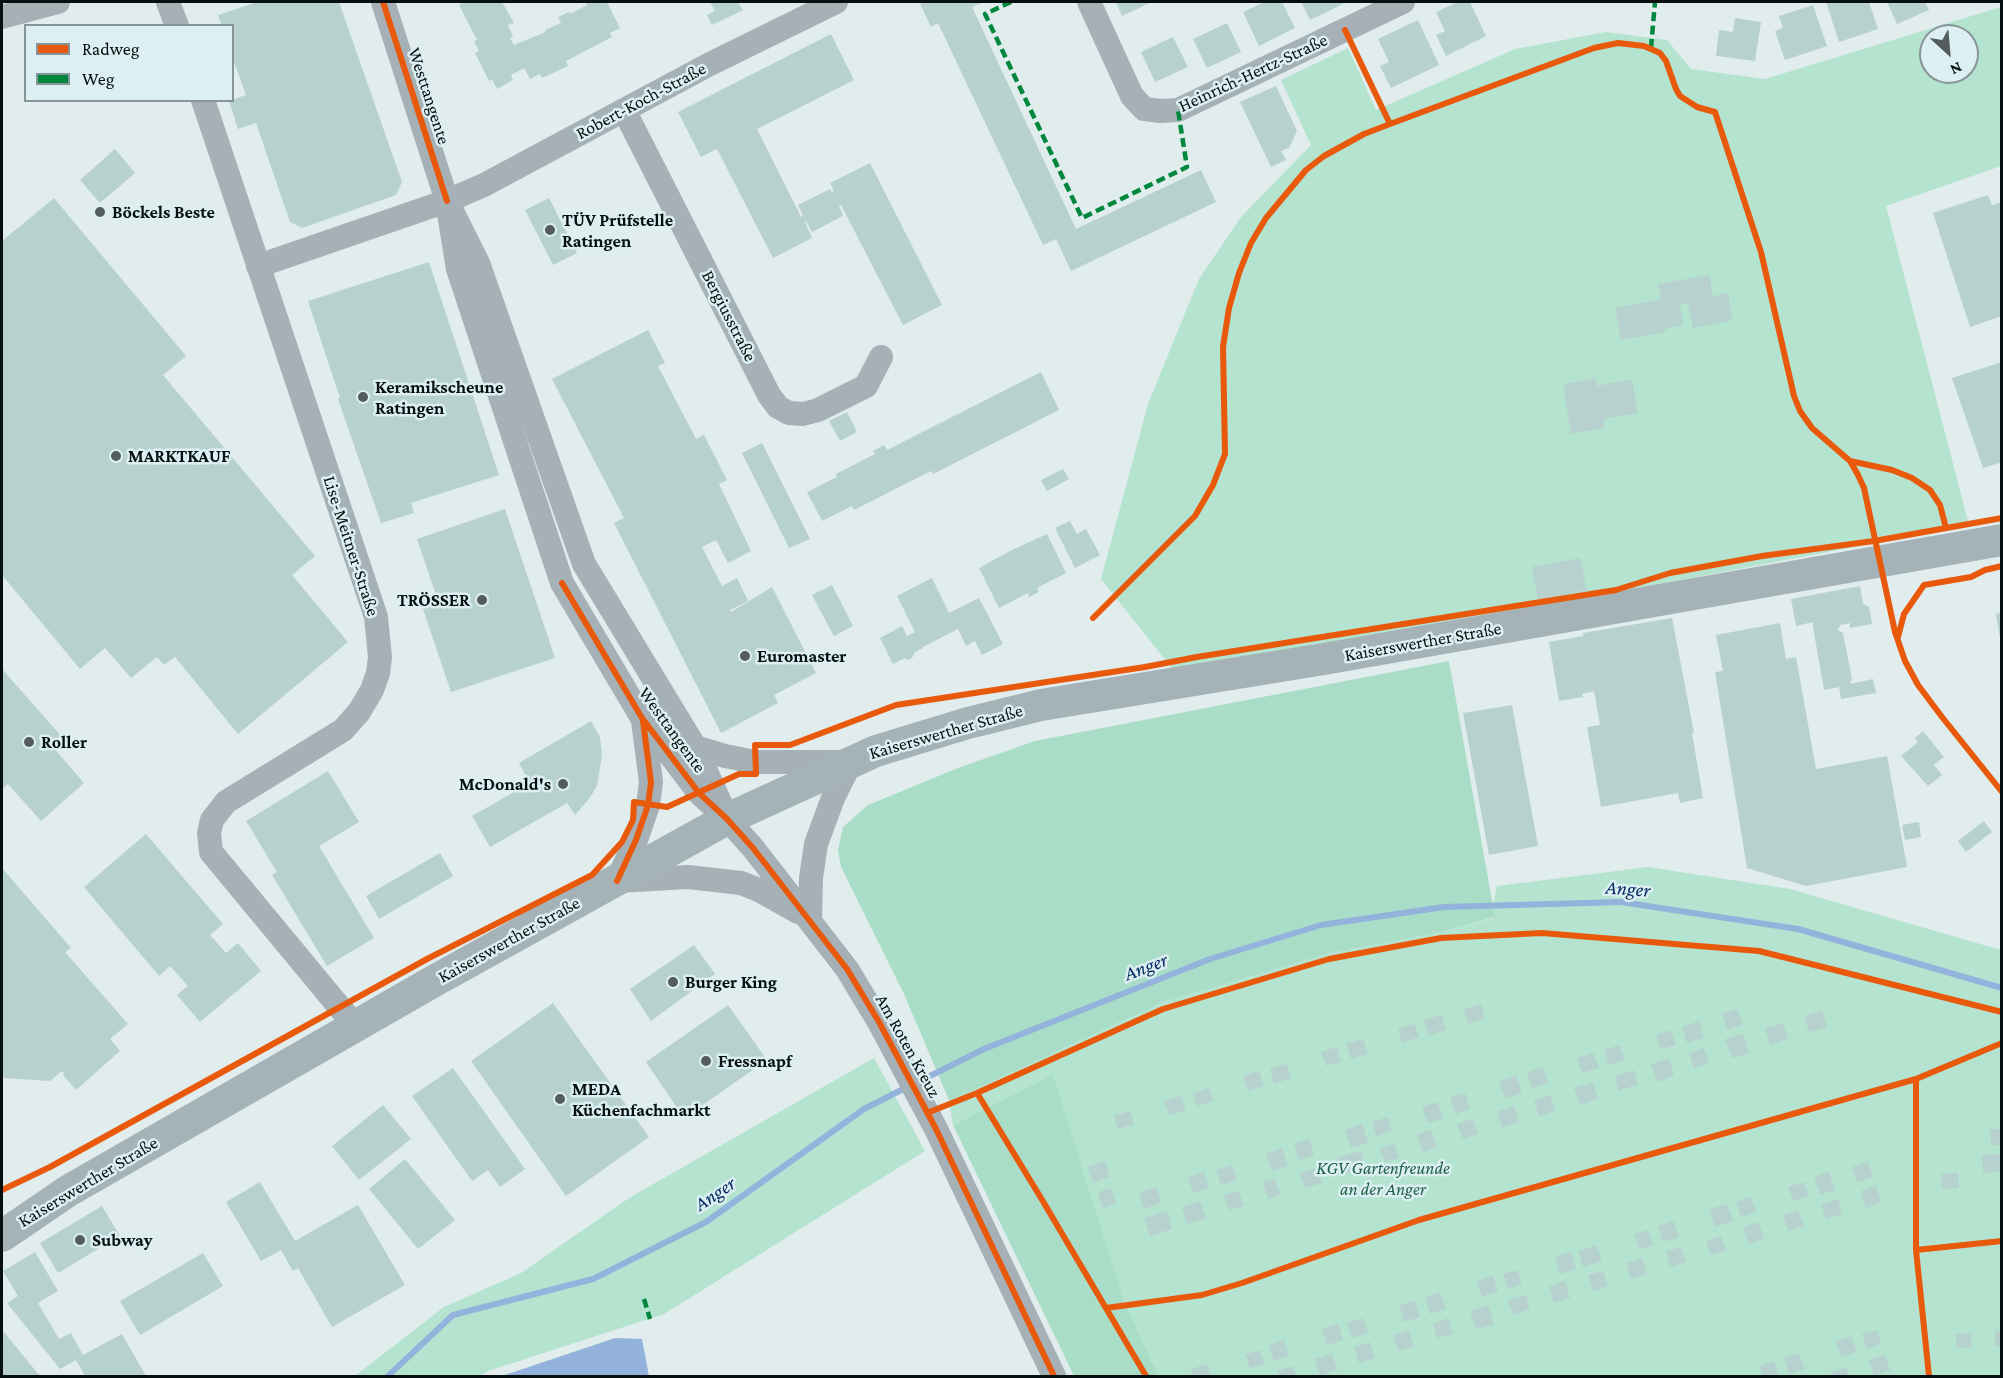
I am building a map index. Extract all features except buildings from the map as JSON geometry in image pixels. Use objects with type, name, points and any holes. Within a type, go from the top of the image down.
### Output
[{"type":"main road","name":"Kaiserswerther Straße","points":[[2,1236],[68,1191],[727,819],[876,751],[968,723],[1041,705],[1359,653],[2001,540]]},
{"type":"street","points":[[2,17],[58,2]]},
{"type":"street","points":[[168,2],[176,24]]},
{"type":"street","name":"Westtangente","points":[[383,2],[447,201],[458,269],[562,583],[642,718],[694,787],[727,819]]},
{"type":"street","name":"Robert-Koch-Straße","points":[[447,201],[484,185],[720,59],[836,2]]},
{"type":"street","name":"Heinrich-Hertz-Straße","points":[[1089,2],[1132,96],[1144,109],[1161,111],[1178,110],[1403,2]]},
{"type":"street","name":"Lise-Meitner-Straße","points":[[204,102],[376,617],[380,657],[378,673],[372,690],[359,712],[343,730],[226,802],[212,820],[208,833],[211,852],[357,1027]]},
{"type":"street","name":"Bergiusstraße","points":[[624,110],[769,395],[778,407],[789,413],[803,414],[819,410],[866,386],[881,357]]},
{"type":"street","points":[[258,267],[447,201]]},
{"type":"street","name":"Westtangente","points":[[447,201],[478,263],[584,564],[695,747],[727,819]]},
{"type":"street","points":[[642,718],[651,782],[648,805],[636,840],[617,881],[688,877],[741,883],[759,890],[810,919],[811,878],[816,844],[833,798],[851,762],[755,762],[695,747]]},
{"type":"street","name":"Am Roten Kreuz","points":[[727,819],[810,919],[847,969],[904,1067],[1054,1377]]},
{"type":"green space","points":[[2001,7],[2001,166],[1886,206],[1969,525],[1178,676],[1101,579],[1148,404],[1199,279],[1241,217],[1311,145],[1281,80],[1348,48],[1376,110],[1515,49],[1606,32],[1667,40],[1691,69],[1765,79],[1919,32],[1919,84],[1979,84],[1979,24],[1945,24]]},
{"type":"green space","points":[[1449,661],[1495,917],[1441,932],[1327,954],[1161,1003],[949,1100],[904,994],[841,867],[838,850],[843,827],[868,805],[958,768],[1035,741]]},
{"type":"green space","name":"KGV Gartenfreunde an der Anger","points":[[1648,867],[1790,889],[2001,950],[2001,1376],[1159,1376],[1125,1304],[1053,1076],[953,1125],[949,1100],[1161,1003],[1327,954],[1441,932],[1494,918],[1493,906],[1497,886]]},
{"type":"green space","points":[[874,1058],[925,1151],[664,1314],[488,1371],[480,1376],[355,1376],[444,1307],[521,1273],[629,1198]]},
{"type":"green space","points":[[1053,1075],[1125,1304],[1159,1376],[1074,1376],[953,1125]]},
{"type":"water","points":[[615,1338],[642,1339],[649,1376],[502,1376]]},
{"type":"waterway","name":"Anger","points":[[918,1082],[984,1049],[1210,959],[1321,925],[1444,907],[1621,902],[1798,929],[2002,988]]},
{"type":"waterway","name":"Anger","points":[[388,1376],[453,1315],[593,1279],[706,1222],[864,1109],[909,1086]]},
{"type":"marked path","points":[[1011,2],[985,14],[1082,218],[1187,167],[1178,110]]},
{"type":"marked path","points":[[1651,48],[1655,2]]},
{"type":"marked path","points":[[644,1299],[650,1319]]},
{"type":"cycle path","points":[[383,2],[447,201]]},
{"type":"cycle path","points":[[1345,30],[1390,124],[1594,48],[1618,43],[1644,46],[1660,53],[1666,61],[1680,96],[1697,107],[1715,112],[1761,252],[1794,396],[1800,411],[1812,428],[1850,461],[1864,488],[1895,632],[1905,661],[1918,685],[2002,792]]},
{"type":"cycle path","points":[[1093,618],[1195,516],[1213,485],[1225,454],[1223,347],[1229,308],[1251,243],[1266,218],[1306,170],[1324,156],[1364,134],[1390,124]]},
{"type":"cycle path","points":[[1850,461],[1892,470],[1912,478],[1930,490],[1940,505],[1946,528]]},
{"type":"cycle path","points":[[2,1190],[50,1167],[427,959],[592,875],[622,842],[633,820],[634,802],[667,807],[739,774],[756,774],[755,745],[790,745],[896,705],[1616,590],[1670,573],[2002,518]]},
{"type":"cycle path","points":[[1898,637],[1904,614],[1924,585],[1971,577],[1985,570],[2002,566]]},
{"type":"cycle path","points":[[562,583],[642,718],[699,793],[753,848],[847,969],[879,1022],[936,1129],[1054,1376]]},
{"type":"cycle path","points":[[617,881],[636,840],[648,805],[651,782],[643,721]]},
{"type":"cycle path","points":[[927,1113],[977,1093],[1163,1009],[1329,959],[1441,938],[1542,933],[1759,951],[2002,1012]]},
{"type":"cycle path","points":[[1929,1376],[1916,1250],[1916,1079],[2002,1043]]},
{"type":"cycle path","points":[[1106,1308],[1202,1295],[1419,1220],[1916,1079]]},
{"type":"cycle path","points":[[977,1093],[1146,1376]]},
{"type":"cycle path","points":[[1916,1250],[2002,1241]]},
{"type":"place","name":"Böckels Beste","points":[[100,212]]},
{"type":"place","name":"TÜV Prüfstelle Ratingen","points":[[550,230]]},
{"type":"place","name":"Keramikscheune Ratingen","points":[[363,397]]},
{"type":"place","name":"MARKTKAUF","points":[[116,456]]},
{"type":"place","name":"TRÖSSER","points":[[482,600]]},
{"type":"place","name":"Euromaster","points":[[745,656]]},
{"type":"place","name":"Roller","points":[[29,742]]},
{"type":"place","name":"McDonald's","points":[[563,784]]},
{"type":"place","name":"Burger King","points":[[673,982]]},
{"type":"place","name":"Fressnapf","points":[[706,1061]]},
{"type":"place","name":"MEDA Küchenfachmarkt","points":[[560,1099]]},
{"type":"place","name":"Subway","points":[[80,1240]]}]
